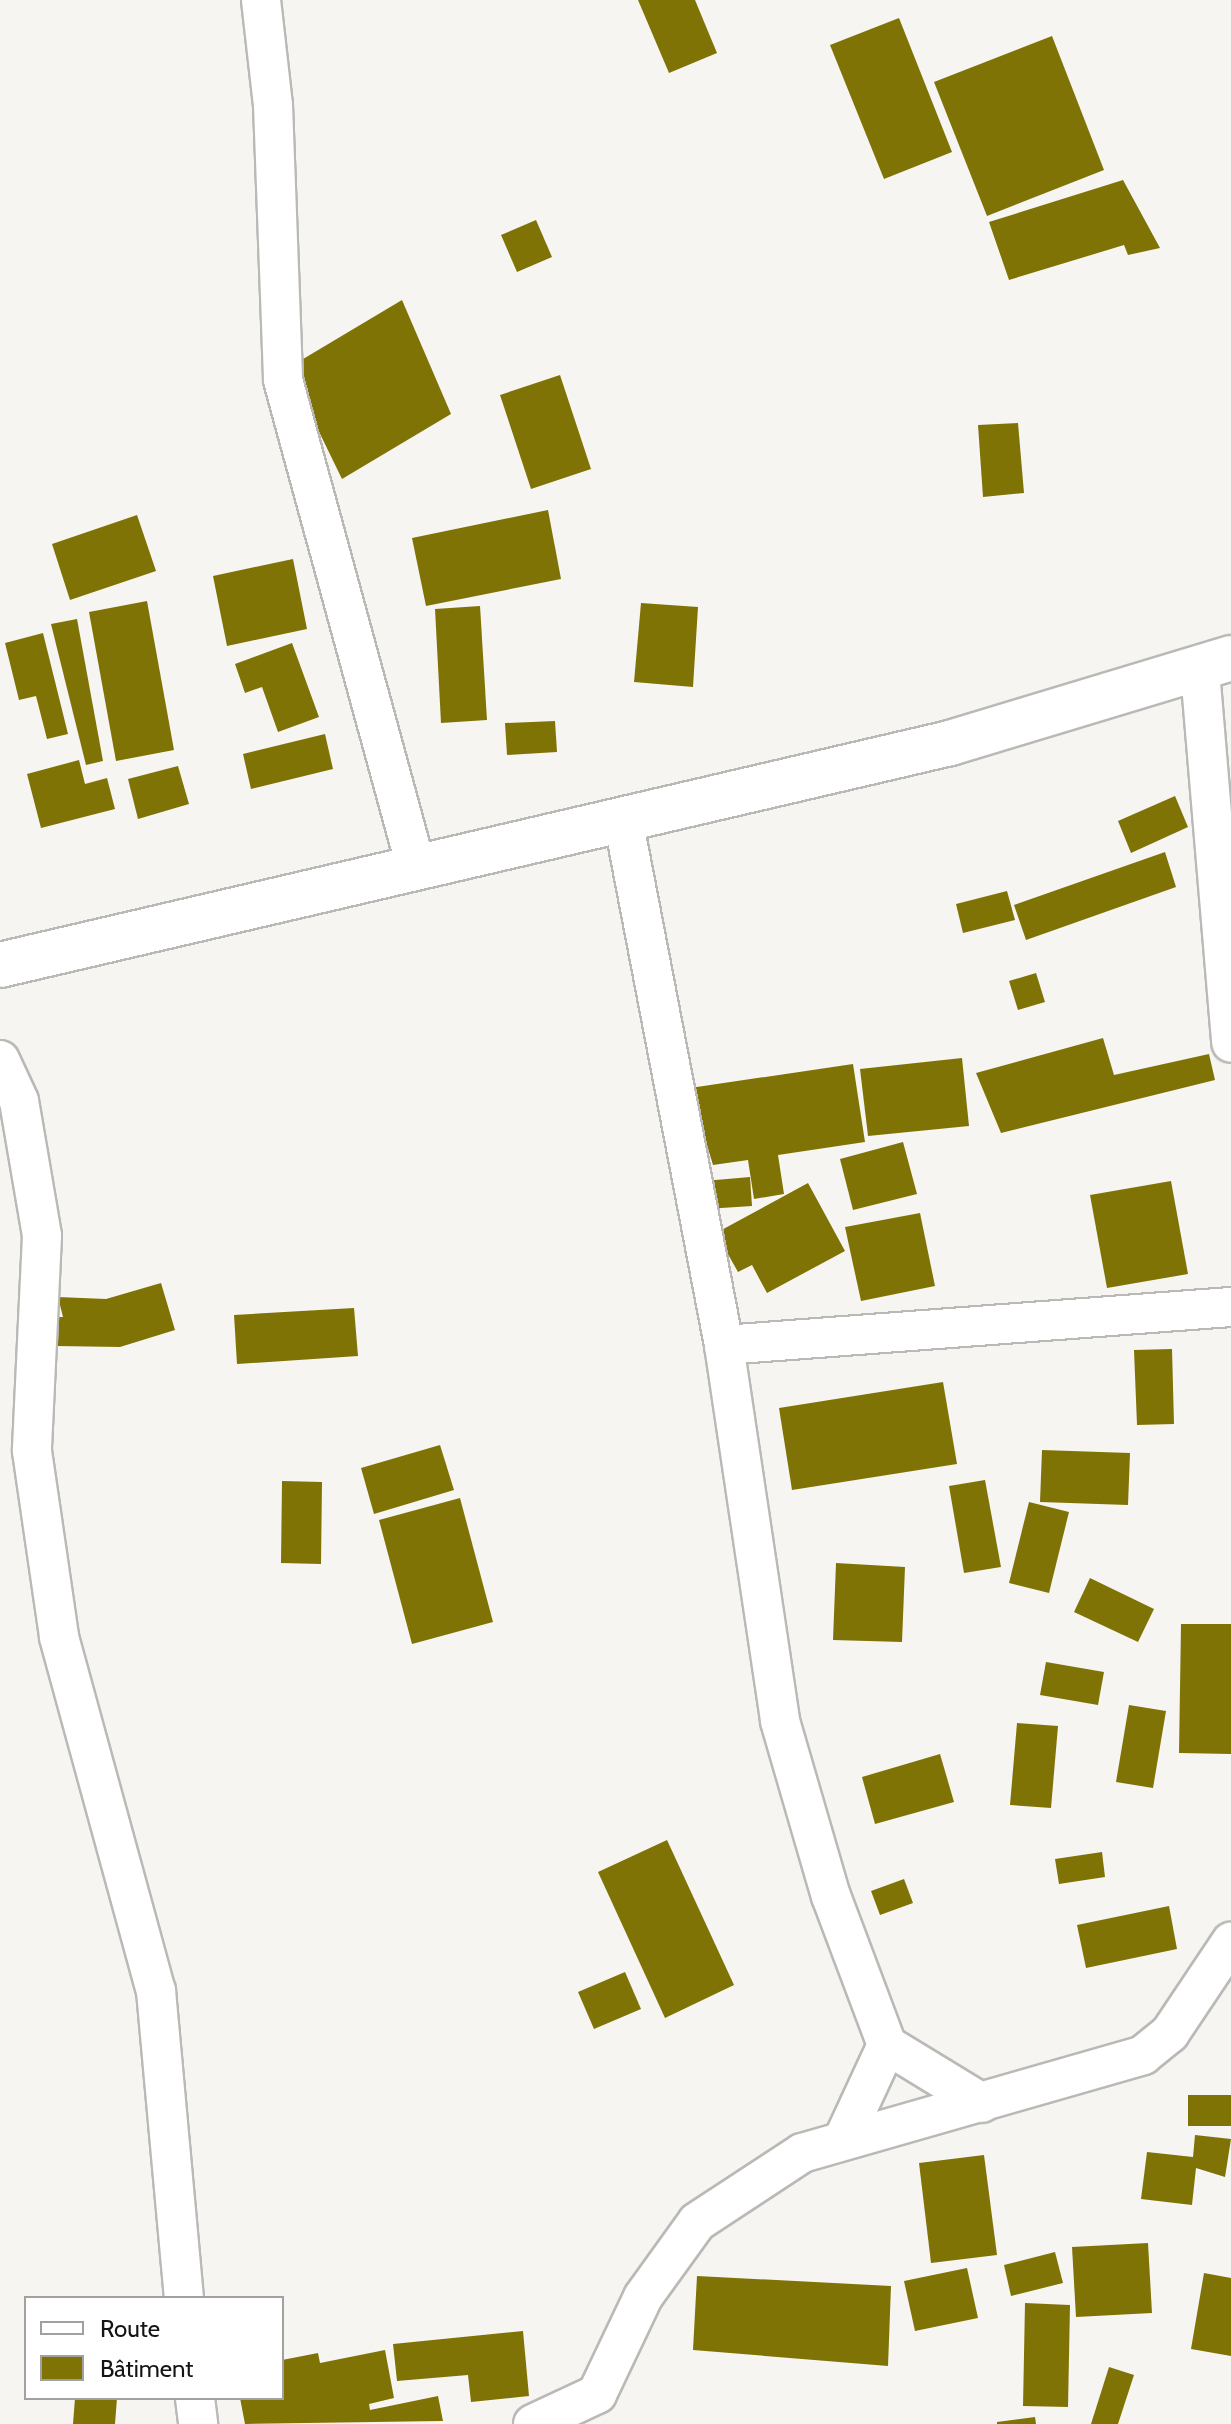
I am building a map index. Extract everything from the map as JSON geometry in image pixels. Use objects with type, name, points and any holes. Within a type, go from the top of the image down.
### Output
[{"type":"main road","points":[[0,965],[950,743],[1215,664]]},
{"type":"street","points":[[261,0],[273,105],[283,380],[416,867]]},
{"type":"street","points":[[1215,664],[1231,1043]]},
{"type":"street","points":[[623,819],[724,1345],[780,1721],[831,1896],[887,2045],[982,2103]]},
{"type":"street","points":[[0,1060],[19,1101],[42,1236],[32,1451],[59,1637],[156,1991],[184,2296]]},
{"type":"street","points":[[724,1345],[1231,1307]]},
{"type":"street","points":[[533,2424],[594,2409],[643,2297],[697,2222],[802,2153],[1143,2055],[1170,2033],[1231,1942]]},
{"type":"street","points":[[843,2140],[887,2045]]},
{"type":"street","points":[[195,2400],[198,2424]]},
{"type":"building","points":[[638,0],[695,0],[717,53],[669,73]]},
{"type":"building","points":[[899,18],[952,152],[884,179],[830,45]]},
{"type":"building","points":[[1052,36],[1104,170],[987,216],[934,82]]},
{"type":"building","points":[[1123,180],[1160,248],[1128,255],[1124,245],[1009,280],[989,222]]},
{"type":"building","points":[[536,220],[552,257],[517,272],[501,235]]},
{"type":"building","points":[[402,300],[451,414],[342,479],[288,368]]},
{"type":"building","points":[[560,375],[591,469],[531,489],[500,395]]},
{"type":"building","points":[[1018,423],[1024,493],[983,497],[978,425]]},
{"type":"building","points":[[548,510],[561,579],[426,606],[412,538]]},
{"type":"building","points":[[137,515],[156,571],[70,600],[52,544]]},
{"type":"building","points":[[293,559],[307,629],[227,646],[213,576]]},
{"type":"building","points":[[147,601],[174,750],[116,761],[89,612]]},
{"type":"building","points":[[641,603],[698,607],[693,687],[634,682]]},
{"type":"building","points":[[480,606],[487,720],[441,723],[435,609]]},
{"type":"building","points":[[77,619],[103,761],[86,765],[51,624]]},
{"type":"building","points":[[43,633],[68,734],[47,739],[36,696],[19,700],[5,643]]},
{"type":"building","points":[[292,643],[319,717],[278,732],[262,687],[245,693],[235,664]]},
{"type":"building","points":[[555,721],[557,752],[507,755],[505,723]]},
{"type":"building","points":[[325,734],[333,769],[251,789],[243,754]]},
{"type":"building","points":[[79,760],[85,784],[107,778],[115,809],[41,828],[27,774]]},
{"type":"building","points":[[178,766],[189,804],[138,819],[128,779]]},
{"type":"building","points":[[1175,796],[1188,827],[1131,853],[1118,821]]},
{"type":"building","points":[[1165,852],[1176,887],[1026,940],[1014,905]]},
{"type":"building","points":[[1007,891],[1015,920],[963,933],[956,904]]},
{"type":"building","points":[[1036,973],[1045,1002],[1018,1010],[1009,981]]},
{"type":"building","points":[[1103,1038],[1114,1075],[1209,1054],[1215,1080],[1001,1133],[976,1073]]},
{"type":"building","points":[[962,1058],[969,1126],[868,1136],[860,1069]]},
{"type":"building","points":[[853,1064],[865,1142],[778,1155],[784,1194],[754,1199],[748,1160],[713,1165],[690,1088]]},
{"type":"building","points":[[903,1142],[917,1194],[853,1210],[840,1159]]},
{"type":"building","points":[[750,1177],[752,1206],[706,1209],[704,1181]]},
{"type":"building","points":[[1171,1181],[1188,1274],[1107,1288],[1090,1195]]},
{"type":"building","points":[[808,1183],[845,1251],[767,1293],[752,1265],[738,1272],[716,1233]]},
{"type":"building","points":[[920,1213],[935,1286],[861,1301],[845,1227]]},
{"type":"building","points":[[161,1283],[175,1330],[120,1347],[56,1346],[51,1317],[63,1317],[58,1297],[106,1299]]},
{"type":"building","points":[[354,1308],[358,1356],[237,1364],[234,1315]]},
{"type":"building","points":[[1172,1349],[1174,1424],[1137,1425],[1134,1350]]},
{"type":"building","points":[[943,1382],[957,1464],[792,1490],[779,1408]]},
{"type":"building","points":[[440,1445],[454,1490],[374,1514],[361,1468]]},
{"type":"building","points":[[1042,1450],[1130,1453],[1128,1505],[1040,1502]]},
{"type":"building","points":[[985,1480],[1001,1567],[964,1573],[949,1486]]},
{"type":"building","points":[[282,1481],[322,1482],[321,1564],[281,1563]]},
{"type":"building","points":[[460,1498],[493,1622],[412,1644],[379,1520]]},
{"type":"building","points":[[1029,1502],[1069,1512],[1049,1593],[1009,1583]]},
{"type":"building","points":[[836,1563],[905,1567],[902,1642],[833,1640]]},
{"type":"building","points":[[1090,1578],[1154,1609],[1138,1642],[1074,1612]]},
{"type":"building","points":[[1181,1624],[1231,1624],[1231,1754],[1179,1753]]},
{"type":"building","points":[[1046,1662],[1104,1672],[1098,1705],[1040,1695]]},
{"type":"building","points":[[1129,1705],[1166,1711],[1153,1788],[1116,1782]]},
{"type":"building","points":[[1017,1723],[1058,1726],[1051,1808],[1010,1805]]},
{"type":"building","points":[[940,1754],[954,1802],[875,1824],[862,1777]]},
{"type":"building","points":[[667,1840],[734,1985],[665,2018],[598,1872]]},
{"type":"building","points":[[1102,1852],[1105,1877],[1059,1884],[1055,1859]]},
{"type":"building","points":[[904,1879],[913,1903],[880,1915],[871,1891]]},
{"type":"building","points":[[1169,1906],[1177,1949],[1086,1968],[1077,1925]]},
{"type":"building","points":[[625,1972],[641,2009],[594,2029],[578,1992]]},
{"type":"building","points":[[1188,2095],[1231,2095],[1231,2126],[1188,2126]]},
{"type":"building","points":[[1195,2135],[1231,2139],[1225,2177],[1196,2168],[1192,2205],[1141,2199],[1147,2152],[1193,2157]]},
{"type":"building","points":[[984,2155],[997,2255],[931,2263],[919,2163]]},
{"type":"building","points":[[1148,2243],[1152,2313],[1076,2317],[1072,2247]]},
{"type":"building","points":[[1055,2252],[1063,2283],[1011,2296],[1004,2265]]},
{"type":"building","points":[[967,2268],[978,2318],[915,2331],[904,2281]]},
{"type":"building","points":[[1204,2273],[1231,2278],[1231,2356],[1191,2349]]},
{"type":"building","points":[[697,2276],[891,2286],[888,2366],[693,2350]]},
{"type":"building","points":[[1025,2303],[1070,2305],[1068,2407],[1023,2406]]},
{"type":"building","points":[[523,2331],[529,2396],[471,2402],[468,2375],[397,2381],[393,2344]]},
{"type":"building","points":[[385,2350],[394,2398],[369,2404],[370,2410],[438,2396],[443,2421],[245,2424],[240,2400],[284,2400],[284,2360],[318,2353],[320,2363]]},
{"type":"building","points":[[1109,2367],[1134,2375],[1118,2424],[1091,2424]]},
{"type":"building","points":[[75,2400],[117,2400],[115,2424],[73,2424]]},
{"type":"building","points":[[1035,2417],[1036,2424],[997,2424],[997,2422]]}]
